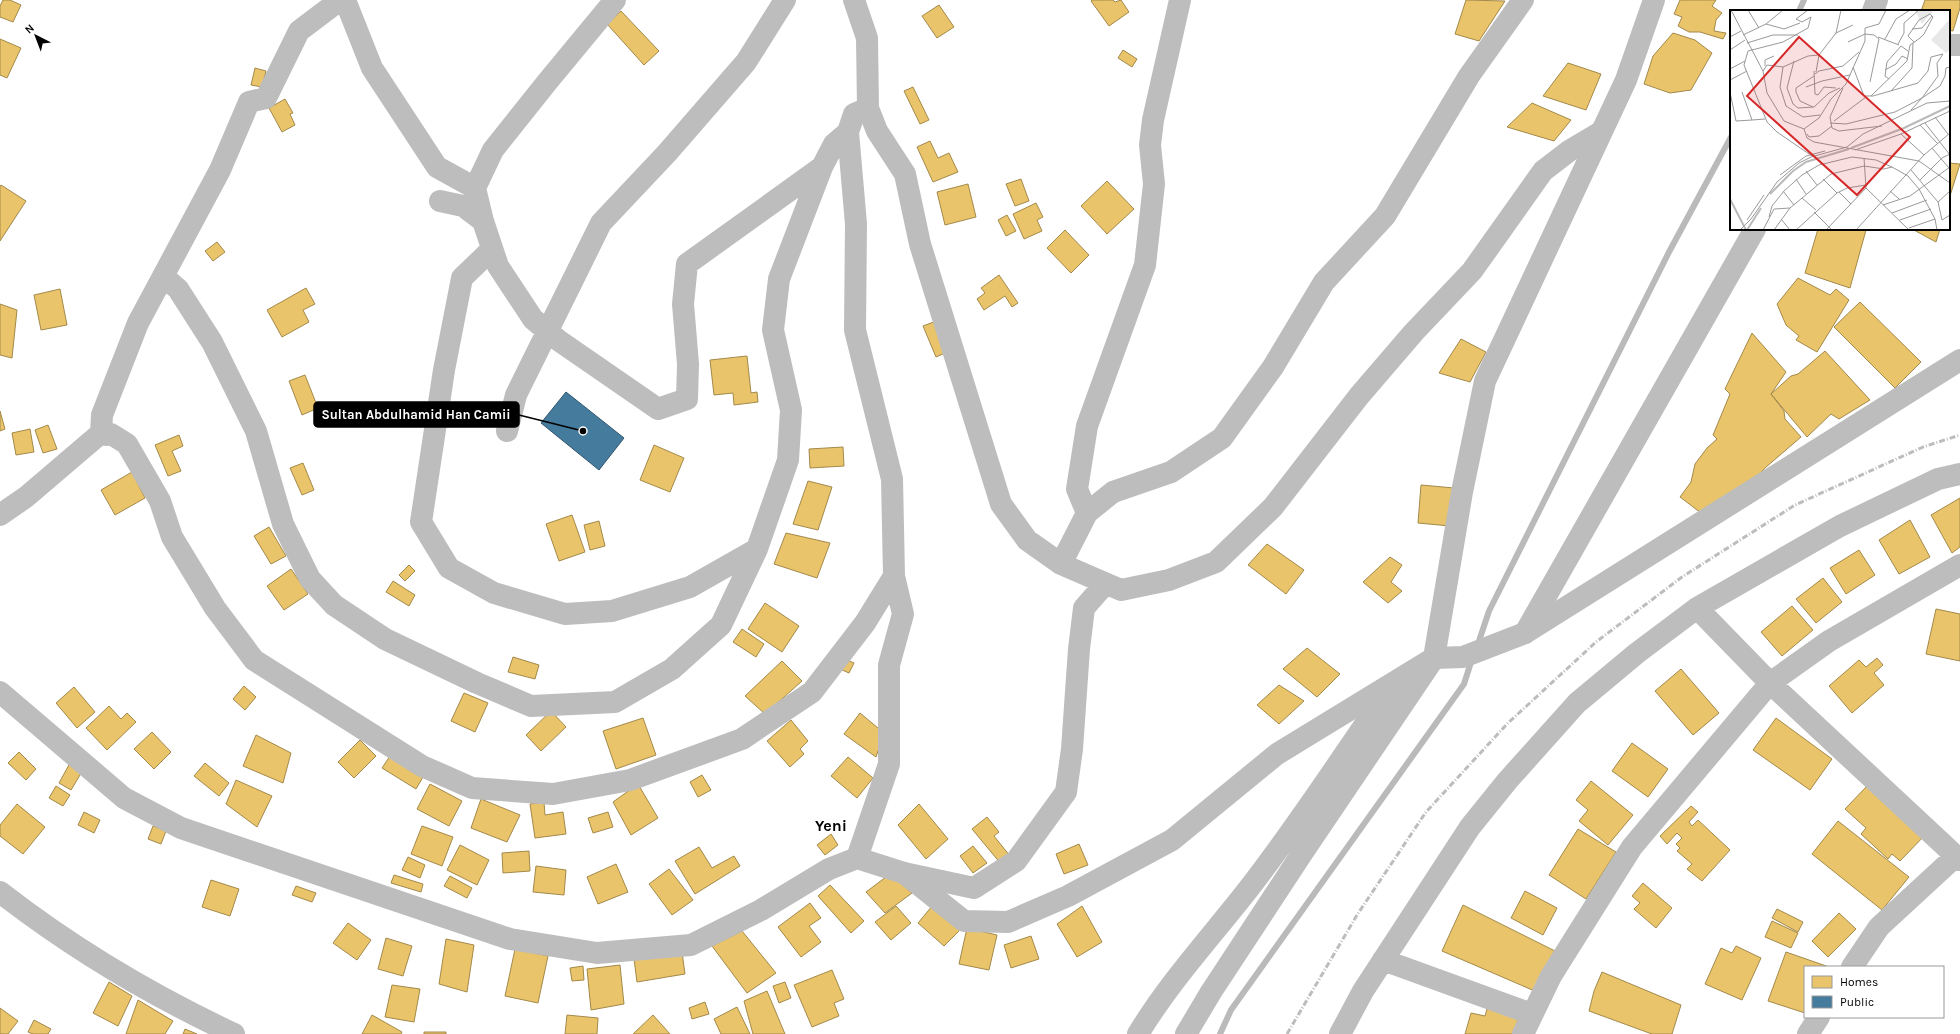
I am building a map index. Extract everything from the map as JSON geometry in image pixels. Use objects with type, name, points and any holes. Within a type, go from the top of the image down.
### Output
[{"type":"street","points":[[0,515],[26,497],[101,433],[102,415],[135,330],[220,170],[249,102],[266,98],[299,31],[340,0]]},
{"type":"street","points":[[345,0],[372,68],[437,167],[474,188]]},
{"type":"street","points":[[615,0],[493,150],[474,188],[498,266],[533,319],[548,332],[658,409],[688,399],[688,364],[683,304],[687,264],[822,167]]},
{"type":"street","points":[[507,431],[516,395],[601,224],[667,153],[746,62],[785,0]]},
{"type":"street","points":[[854,0],[866,38],[868,108],[877,131],[904,174],[920,244],[1001,504],[1027,540],[1062,564],[1121,590],[1169,580],[1216,562],[1273,507],[1360,396],[1414,332],[1472,272],[1542,171],[1569,151],[1602,132]]},
{"type":"street","points":[[1087,513],[1077,489],[1086,426],[1145,265],[1154,184],[1150,145],[1153,120],[1180,0]]},
{"type":"street","points":[[1062,564],[1087,513],[1113,492],[1171,472],[1222,438],[1273,367],[1324,282],[1385,216],[1469,76],[1523,0]]},
{"type":"street","points":[[1186,1034],[1211,992],[1288,874],[1434,658],[1462,492],[1485,381],[1626,80],[1654,0]]},
{"type":"street","points":[[1873,10],[1877,0]]},
{"type":"street","points":[[857,858],[889,764],[889,665],[903,614],[894,576],[892,479],[854,330],[856,224],[848,132],[854,114],[868,108]]},
{"type":"street","points":[[163,276],[178,289],[212,342],[256,431],[283,524],[310,579],[334,605],[385,639],[477,683],[531,706],[615,702],[672,669],[721,625],[757,549],[788,460],[791,410],[773,330],[779,279],[822,167],[834,144],[848,132]]},
{"type":"street","points":[[440,201],[463,206],[483,221]]},
{"type":"street","points":[[1517,636],[1754,230]]},
{"type":"street","points":[[492,248],[462,278],[444,370],[421,522],[449,568],[494,593],[564,614],[612,611],[690,587],[757,549]]},
{"type":"street","points":[[904,873],[964,921],[1008,922],[1068,896],[1172,840],[1277,754],[1434,658],[1463,657],[1517,636],[1960,360]]},
{"type":"street","points":[[101,433],[106,435],[111,434],[128,444],[160,501],[172,537],[215,608],[254,660],[422,766],[472,788],[553,794],[622,782],[742,739],[812,692],[865,623],[894,576]]},
{"type":"street","points":[[1340,1034],[1383,960],[1470,827],[1508,780],[1577,703],[1637,653],[1697,608],[1840,526],[1938,480],[1960,474]]},
{"type":"street","points":[[1523,1034],[1551,976],[1632,847],[1770,683],[1829,641],[1960,565]]},
{"type":"street","points":[[0,692],[124,798],[181,828],[510,939],[597,954],[691,945],[761,910],[829,869],[857,858],[904,873],[974,888],[1016,861],[1066,792],[1072,749],[1079,649],[1084,608],[1105,584]]},
{"type":"street","points":[[1697,608],[1770,683],[1958,858],[1879,927],[1853,966]]},
{"type":"street","points":[[1138,1034],[1153,1010],[1181,973],[1251,886],[1379,704],[1434,658]]},
{"type":"street","points":[[0,892],[34,918],[108,967],[234,1034]]},
{"type":"street","points":[[1383,960],[1532,1014]]},
{"type":"street","points":[[1808,1034],[1818,1018]]},
{"type":"building: Homes","points":[[3,0],[10,0],[21,5],[13,22],[0,17],[0,6]]},
{"type":"building: Homes","points":[[1113,0],[1115,2],[1121,0],[1129,12],[1109,26],[1091,1]]},
{"type":"building: Homes","points":[[1466,0],[1505,1],[1479,41],[1455,34]]},
{"type":"building: Homes","points":[[1680,0],[1716,0],[1712,6],[1722,13],[1716,20],[1714,31],[1726,33],[1723,39],[1700,32],[1689,32],[1678,26],[1682,17],[1674,14]]},
{"type":"building: Homes","points":[[1925,0],[1960,0],[1960,8],[1953,31],[1950,30],[1950,10],[1921,10]]},
{"type":"building: Homes","points":[[939,5],[954,27],[937,38],[922,16]]},
{"type":"building: Homes","points":[[621,11],[659,51],[644,65],[607,24]]},
{"type":"building: Homes","points":[[1673,33],[1695,40],[1712,53],[1691,90],[1670,93],[1644,84],[1653,56]]},
{"type":"building: Homes","points":[[0,39],[21,48],[7,78],[0,75]]},
{"type":"building: Homes","points":[[1123,50],[1137,59],[1132,67],[1118,58]]},
{"type":"building: Homes","points":[[1568,63],[1601,74],[1586,110],[1543,96]]},
{"type":"building: Homes","points":[[255,68],[266,71],[262,87],[251,85]]},
{"type":"building: Homes","points":[[913,87],[929,120],[920,124],[904,91]]},
{"type":"building: Homes","points":[[285,99],[293,113],[290,114],[295,125],[282,132],[269,108]]},
{"type":"building: Homes","points":[[1532,103],[1571,120],[1554,141],[1507,127]]},
{"type":"building: Homes","points":[[930,141],[938,158],[949,153],[958,172],[933,182],[917,147]]},
{"type":"building: Homes","points":[[1950,163],[1960,164],[1950,196]]},
{"type":"building: Homes","points":[[1021,179],[1029,201],[1015,206],[1006,184]]},
{"type":"building: Homes","points":[[1107,181],[1134,209],[1107,234],[1081,206]]},
{"type":"building: Homes","points":[[968,184],[976,217],[945,225],[937,192]]},
{"type":"building: Homes","points":[[1,185],[26,201],[0,241],[0,186]]},
{"type":"building: Homes","points":[[1036,203],[1043,217],[1037,220],[1042,231],[1024,239],[1013,214]]},
{"type":"building: Homes","points":[[1007,215],[1016,231],[1006,236],[998,220]]},
{"type":"building: Homes","points":[[1065,230],[1089,255],[1071,273],[1047,248]]},
{"type":"building: Homes","points":[[1818,230],[1866,230],[1850,288],[1805,273]]},
{"type":"building: Homes","points":[[1914,230],[1940,230],[1936,242]]},
{"type":"building: Homes","points":[[217,242],[225,252],[213,261],[205,251]]},
{"type":"building: Homes","points":[[999,275],[1018,303],[1012,307],[1005,296],[984,310],[977,299],[985,293],[981,288]]},
{"type":"building: Homes","points":[[1798,278],[1830,295],[1836,289],[1849,300],[1817,352],[1796,340],[1799,336],[1786,325],[1777,304]]},
{"type":"building: Homes","points":[[306,288],[315,304],[303,310],[309,322],[282,337],[267,310]]},
{"type":"building: Homes","points":[[60,289],[67,325],[41,330],[34,295]]},
{"type":"building: Homes","points":[[1860,302],[1921,362],[1895,388],[1834,327]]},
{"type":"building: Homes","points":[[0,304],[17,310],[12,358],[0,355]]},
{"type":"building: Homes","points":[[939,320],[952,350],[936,357],[923,326]]},
{"type":"building: Homes","points":[[1752,333],[1786,372],[1771,394],[1784,411],[1785,419],[1801,437],[1765,468],[1746,489],[1701,513],[1680,497],[1691,482],[1695,464],[1707,448],[1717,439],[1713,435],[1730,394],[1725,389]]},
{"type":"building: Homes","points":[[1461,339],[1486,352],[1470,382],[1439,373]]},
{"type":"building: Homes","points":[[1825,351],[1870,400],[1839,419],[1831,414],[1807,437],[1771,394],[1791,376],[1798,374]]},
{"type":"building: Homes","points":[[747,356],[751,393],[757,392],[758,402],[734,405],[733,393],[714,395],[710,360]]},
{"type":"building: Homes","points":[[305,375],[318,408],[302,415],[289,381]]},
{"type":"building: Homes","points":[[0,411],[5,429],[0,431]]},
{"type":"building: Homes","points":[[48,425],[57,449],[43,453],[35,430]]},
{"type":"building: Homes","points":[[30,429],[34,452],[16,455],[12,433]]},
{"type":"building: Homes","points":[[179,435],[183,446],[172,451],[181,471],[168,476],[155,445]]},
{"type":"building: Homes","points":[[654,445],[684,458],[670,492],[640,480]]},
{"type":"building: Homes","points":[[843,447],[844,466],[810,468],[809,449]]},
{"type":"building: Homes","points":[[303,463],[314,490],[302,495],[290,468]]},
{"type":"building: Homes","points":[[132,472],[145,498],[115,515],[101,490]]},
{"type":"building: Homes","points":[[808,481],[832,487],[818,530],[793,524]]},
{"type":"building: Homes","points":[[1421,485],[1454,488],[1450,526],[1418,523]]},
{"type":"building: Homes","points":[[1960,498],[1960,547],[1952,553],[1931,515]]},
{"type":"building: Homes","points":[[572,515],[585,552],[559,561],[546,524]]},
{"type":"building: Homes","points":[[1910,520],[1930,557],[1899,574],[1879,540]]},
{"type":"building: Homes","points":[[599,521],[605,546],[590,550],[584,525]]},
{"type":"building: Homes","points":[[269,527],[286,556],[271,564],[254,536]]},
{"type":"building: Homes","points":[[786,533],[830,543],[817,578],[774,564]]},
{"type":"building: Homes","points":[[1267,544],[1304,570],[1286,594],[1248,565]]},
{"type":"building: Homes","points":[[1859,550],[1875,575],[1846,594],[1830,568]]},
{"type":"building: Homes","points":[[1390,557],[1402,565],[1391,582],[1402,591],[1388,603],[1363,582]]},
{"type":"building: Homes","points":[[409,565],[415,571],[405,581],[399,575]]},
{"type":"building: Homes","points":[[291,569],[308,594],[284,610],[267,586]]},
{"type":"building: Homes","points":[[1823,578],[1842,602],[1816,623],[1796,599]]},
{"type":"building: Homes","points":[[393,581],[415,595],[409,606],[386,592]]},
{"type":"building: Homes","points":[[765,603],[799,626],[782,652],[748,629]]},
{"type":"building: Homes","points":[[1792,606],[1813,630],[1782,656],[1761,632]]},
{"type":"building: Homes","points":[[1936,609],[1960,614],[1960,661],[1926,654]]},
{"type":"building: Homes","points":[[742,629],[764,644],[756,657],[733,642]]},
{"type":"building: Homes","points":[[1307,648],[1340,674],[1317,697],[1283,669]]},
{"type":"building: Homes","points":[[513,657],[539,665],[535,679],[508,672]]},
{"type":"building: Homes","points":[[1877,658],[1883,665],[1874,673],[1884,685],[1852,713],[1829,686],[1859,660],[1866,667]]},
{"type":"building: Homes","points":[[845,659],[854,663],[849,673],[840,669]]},
{"type":"building: Homes","points":[[782,661],[802,681],[765,714],[745,696]]},
{"type":"building: Homes","points":[[1681,669],[1719,713],[1693,735],[1655,691]]},
{"type":"building: Homes","points":[[1279,685],[1304,701],[1279,724],[1257,705]]},
{"type":"building: Homes","points":[[244,686],[256,697],[245,710],[233,699]]},
{"type":"building: Homes","points":[[74,687],[95,712],[77,728],[56,703]]},
{"type":"building: Homes","points":[[464,693],[488,703],[475,732],[451,721]]},
{"type":"building: Homes","points":[[109,706],[121,719],[127,713],[136,722],[107,750],[86,728]]},
{"type":"building: Homes","points":[[551,711],[566,727],[541,751],[526,735]]},
{"type":"building: Homes","points":[[860,713],[884,733],[876,757],[844,734]]},
{"type":"building: Homes","points":[[643,718],[656,755],[616,769],[603,731]]},
{"type":"building: Homes","points":[[1776,718],[1832,759],[1810,790],[1753,750]]},
{"type":"building: Homes","points":[[791,720],[808,741],[800,749],[804,754],[790,767],[767,741]]},
{"type":"building: Homes","points":[[152,732],[171,752],[154,769],[134,749]]},
{"type":"building: Homes","points":[[256,735],[291,753],[283,783],[243,766]]},
{"type":"building: Homes","points":[[360,740],[376,756],[354,778],[338,762]]},
{"type":"building: Homes","points":[[1632,743],[1668,769],[1648,797],[1612,771]]},
{"type":"building: Homes","points":[[19,752],[36,769],[26,780],[8,763]]},
{"type":"building: Homes","points":[[390,756],[423,777],[416,789],[382,768]]},
{"type":"building: Homes","points":[[848,757],[873,778],[857,798],[831,776]]},
{"type":"building: Homes","points":[[70,763],[83,770],[71,790],[59,783]]},
{"type":"building: Homes","points":[[205,763],[229,783],[219,796],[194,776]]},
{"type":"building: Homes","points":[[702,775],[711,790],[698,797],[690,782]]},
{"type":"building: Homes","points":[[236,780],[272,796],[257,827],[226,804]]},
{"type":"building: Homes","points":[[1591,781],[1633,815],[1608,845],[1579,821],[1588,810],[1576,800]]},
{"type":"building: Homes","points":[[430,784],[462,801],[449,826],[417,809]]},
{"type":"building: Homes","points":[[638,784],[658,818],[631,835],[613,802]]},
{"type":"building: Homes","points":[[56,786],[70,795],[63,806],[49,798]]},
{"type":"building: Homes","points":[[1867,786],[1927,833],[1900,861],[1892,854],[1888,859],[1861,834],[1866,828],[1845,809]]},
{"type":"building: Homes","points":[[481,799],[520,815],[507,842],[471,828]]},
{"type":"building: Homes","points":[[544,802],[545,815],[563,812],[566,834],[535,838],[530,804]]},
{"type":"building: Homes","points":[[17,804],[45,827],[23,854],[0,836],[0,825]]},
{"type":"building: Homes","points":[[919,804],[948,839],[926,859],[898,825]]},
{"type":"building: Homes","points":[[1691,806],[1698,812],[1689,822],[1692,826],[1698,820],[1730,850],[1702,881],[1687,869],[1692,864],[1677,851],[1680,848],[1676,844],[1682,838],[1677,833],[1667,844],[1660,836]]},
{"type":"building: Homes","points":[[84,812],[100,820],[94,833],[78,825]]},
{"type":"building: Homes","points":[[608,812],[613,827],[593,833],[588,818]]},
{"type":"building: Homes","points":[[987,817],[999,832],[994,836],[1010,856],[1001,864],[972,829]]},
{"type":"building: Homes","points":[[1838,821],[1909,877],[1882,910],[1812,854]]},
{"type":"building: Homes","points":[[153,826],[166,831],[161,844],[148,839]]},
{"type":"building: Homes","points":[[422,826],[453,837],[442,866],[411,854]]},
{"type":"building: Homes","points":[[1578,829],[1616,852],[1586,899],[1549,875]]},
{"type":"building: Homes","points":[[831,834],[838,845],[825,855],[817,845]]},
{"type":"building: Homes","points":[[1079,844],[1088,865],[1064,874],[1056,854]]},
{"type":"building: Homes","points":[[460,845],[489,860],[477,885],[447,870]]},
{"type":"building: Homes","points":[[973,846],[987,863],[973,873],[960,856]]},
{"type":"building: Homes","points":[[699,847],[712,868],[734,856],[740,866],[695,894],[675,861]]},
{"type":"building: Homes","points":[[529,851],[530,871],[503,873],[502,853]]},
{"type":"building: Homes","points":[[408,857],[425,865],[420,878],[402,870]]},
{"type":"building: Homes","points":[[616,864],[628,892],[598,904],[587,877]]},
{"type":"building: Homes","points":[[536,866],[566,870],[564,895],[533,892]]},
{"type":"building: Homes","points":[[669,869],[693,900],[672,915],[649,884]]},
{"type":"building: Homes","points":[[890,874],[912,893],[885,913],[866,892]]},
{"type":"building: Homes","points":[[394,875],[423,884],[421,892],[391,883]]},
{"type":"building: Homes","points":[[450,876],[472,888],[467,898],[444,886]]},
{"type":"building: Homes","points":[[211,880],[239,889],[230,916],[202,907]]},
{"type":"building: Homes","points":[[1643,883],[1672,908],[1656,928],[1634,909],[1640,903],[1632,896]]},
{"type":"building: Homes","points":[[830,885],[864,921],[851,933],[818,896]]},
{"type":"building: Homes","points":[[296,886],[316,893],[312,902],[292,895]]},
{"type":"building: Homes","points":[[1525,891],[1557,908],[1543,935],[1511,918]]},
{"type":"building: Homes","points":[[810,903],[821,918],[809,926],[821,942],[801,957],[778,927]]},
{"type":"building: Homes","points":[[933,905],[962,928],[944,946],[918,923]]},
{"type":"building: Homes","points":[[1463,905],[1557,952],[1537,992],[1442,951]]},
{"type":"building: Homes","points":[[896,906],[911,923],[891,940],[875,922]]},
{"type":"building: Homes","points":[[1082,906],[1102,942],[1077,957],[1057,924]]},
{"type":"building: Homes","points":[[1777,909],[1803,922],[1798,932],[1772,918]]},
{"type":"building: Homes","points":[[1839,913],[1856,929],[1828,957],[1812,941]]},
{"type":"building: Homes","points":[[1772,921],[1798,933],[1791,948],[1765,937]]},
{"type":"building: Homes","points":[[348,923],[371,940],[357,960],[333,943]]},
{"type":"building: Homes","points":[[967,928],[997,935],[989,970],[959,964]]},
{"type":"building: Homes","points":[[742,931],[776,973],[747,993],[712,946]]},
{"type":"building: Homes","points":[[1031,936],[1039,959],[1011,968],[1004,945]]},
{"type":"building: Homes","points":[[386,938],[412,946],[403,976],[378,969]]},
{"type":"building: Homes","points":[[446,939],[474,945],[467,992],[439,984]]},
{"type":"building: Homes","points":[[1736,946],[1761,958],[1742,1000],[1705,984],[1721,948],[1732,953]]},
{"type":"building: Homes","points":[[515,949],[548,956],[538,1003],[505,996]]},
{"type":"building: Homes","points":[[682,952],[685,974],[637,982],[634,959]]},
{"type":"building: Homes","points":[[1786,952],[1826,966],[1804,966],[1804,1013],[1768,1001]]},
{"type":"building: Homes","points":[[620,965],[624,1004],[591,1010],[587,969]]},
{"type":"building: Homes","points":[[583,966],[584,980],[572,981],[570,968]]},
{"type":"building: Homes","points":[[832,970],[844,999],[834,1003],[839,1016],[812,1027],[794,985]]},
{"type":"building: Homes","points":[[1602,972],[1681,1005],[1672,1034],[1652,1034],[1589,1011],[1594,991]]},
{"type":"building: Homes","points":[[109,982],[132,996],[118,1026],[93,1013]]},
{"type":"building: Homes","points":[[785,982],[791,998],[779,1003],[773,986]]},
{"type":"building: Homes","points":[[392,985],[420,989],[414,1022],[385,1017]]},
{"type":"building: Homes","points":[[767,991],[785,1034],[753,1034],[744,1001]]},
{"type":"building: Homes","points":[[138,1000],[173,1021],[165,1034],[126,1034]]},
{"type":"building: Homes","points":[[705,1002],[709,1014],[692,1019],[689,1008]]},
{"type":"building: Homes","points":[[1489,1002],[1519,1016],[1514,1034],[1465,1034],[1471,1013],[1485,1016]]},
{"type":"building: Homes","points":[[737,1007],[750,1034],[721,1034],[714,1019]]},
{"type":"building: Homes","points":[[0,1008],[18,1021],[8,1034],[0,1034]]},
{"type":"building: Homes","points":[[372,1015],[402,1032],[401,1034],[362,1034]]},
{"type":"building: Homes","points":[[567,1015],[598,1018],[597,1034],[565,1034]]},
{"type":"building: Homes","points":[[653,1015],[670,1034],[633,1034]]},
{"type":"building: Homes","points":[[34,1020],[51,1029],[48,1034],[33,1034],[28,1032]]},
{"type":"building: Homes","points":[[185,1029],[197,1034],[183,1034]]},
{"type":"building: Homes","points":[[424,1032],[446,1032],[446,1034],[424,1034]]},
{"type":"building: Public","points":[[566,392],[624,438],[599,470],[541,423]]},
{"type":"waterway","points":[[1799,10],[1804,0]]},
{"type":"waterway","points":[[1477,647],[1489,611],[1669,252],[1730,139]]},
{"type":"waterway","points":[[1220,1034],[1231,1010],[1464,684],[1472,659]]},
{"type":"railway","points":[[1287,1034],[1357,915],[1426,812],[1507,724],[1596,642],[1682,577],[1795,505],[1923,447],[1960,435]]},
{"type":"place","name":"Sultan Abdulhamid Han Camii","points":[[583,431]]},
{"type":"district","name":"Yeni","points":[[831,825]]}]
